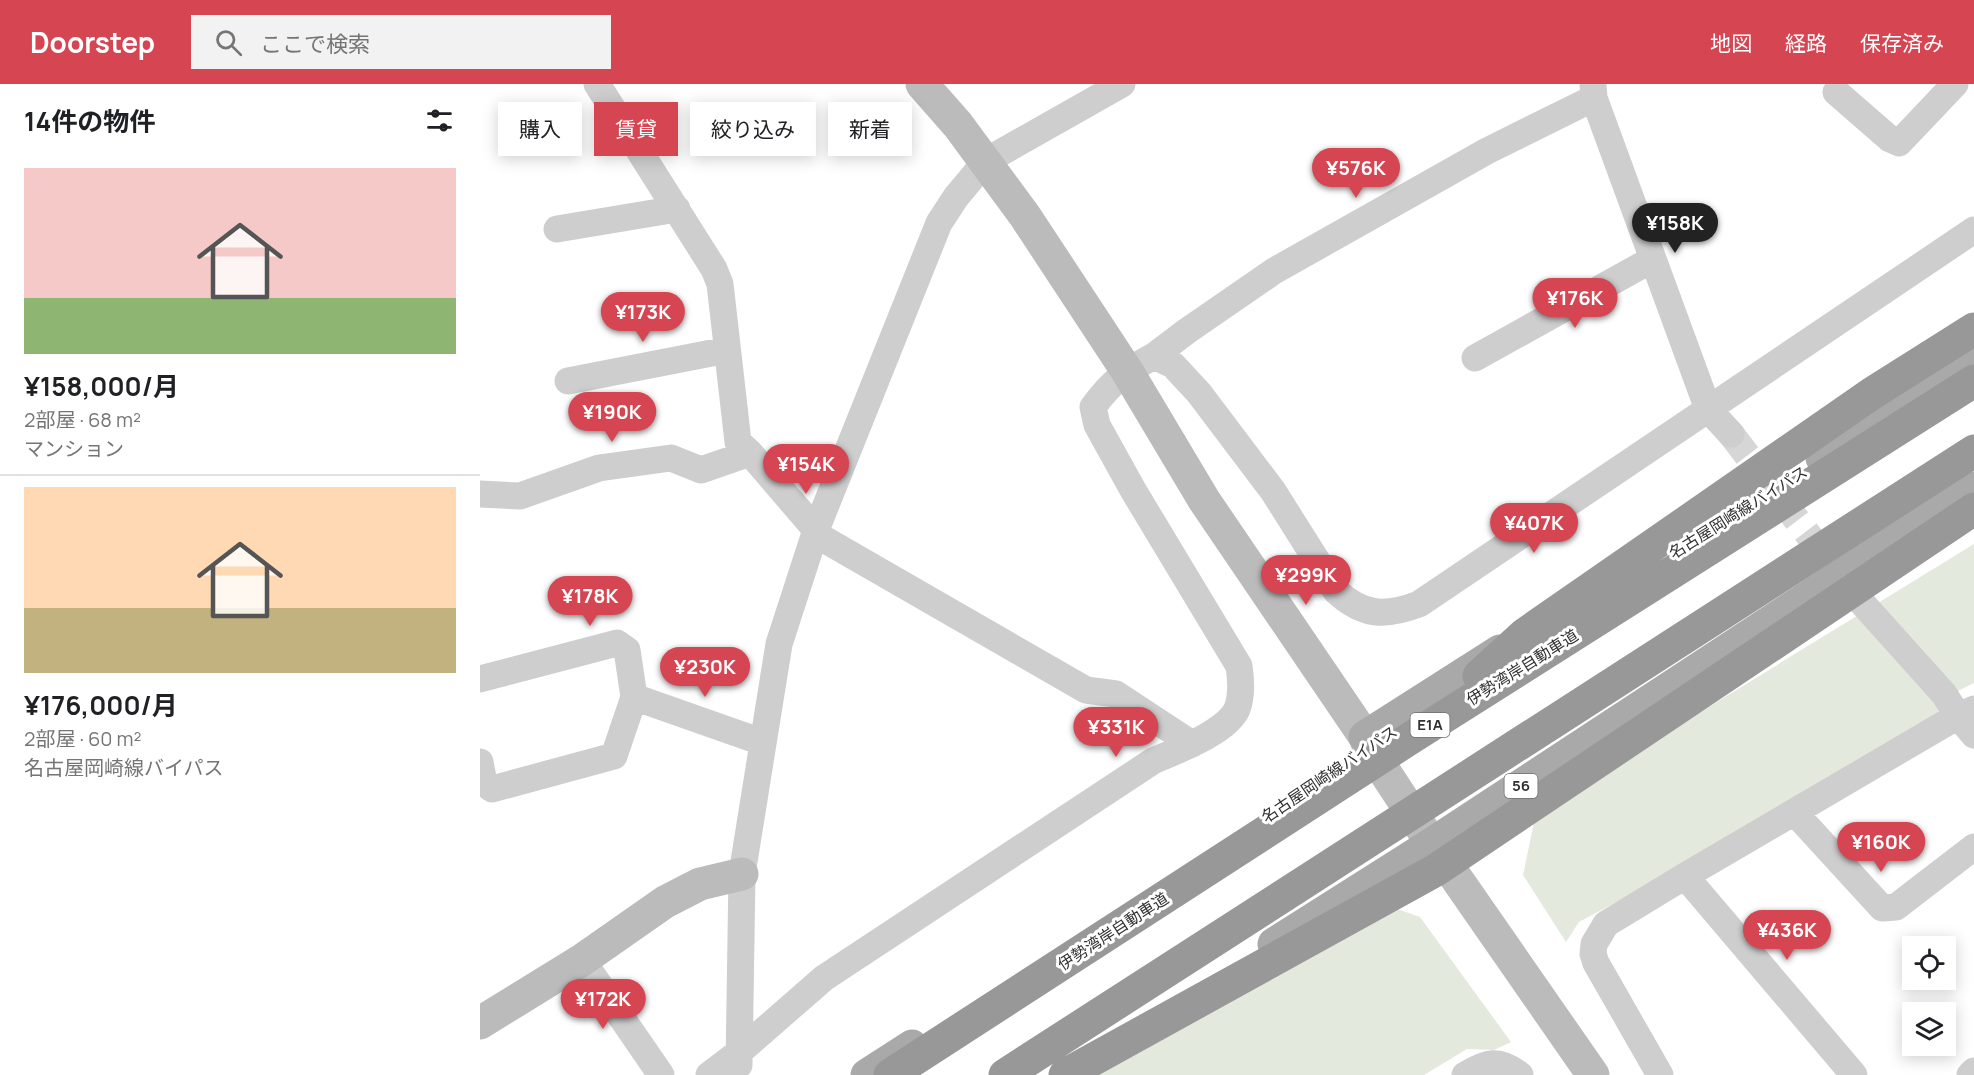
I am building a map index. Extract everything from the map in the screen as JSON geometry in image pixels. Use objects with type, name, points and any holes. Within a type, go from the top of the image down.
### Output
[{"type":"highway","points":[[1406,741],[1525,634],[1871,394],[1974,329]]},
{"type":"highway","name":"伊勢湾岸自動車道","points":[[890,1075],[1406,741],[1974,381]]},
{"type":"highway","points":[[1005,1075],[1974,452]]},
{"type":"highway","points":[[1064,1075],[1436,870],[1974,509]]},
{"type":"main road","points":[[1367,742],[1974,345]]},
{"type":"main road","name":"名古屋岡崎線バイパス","points":[[867,1075],[1367,742],[1974,360]]},
{"type":"main road","name":"56","points":[[1064,1075],[1438,850],[1974,488]]},
{"type":"main road","points":[[1438,850],[1974,526]]},
{"type":"street","points":[[597,84],[714,269],[720,284],[738,442],[750,453],[815,532],[1086,690],[1116,694],[1192,744]]},
{"type":"street","points":[[922,84],[958,125],[1025,216],[1140,363],[1204,500],[1465,891],[1593,1075]]},
{"type":"street","points":[[739,1064],[742,874],[779,644],[815,532],[939,222],[956,197],[986,161],[1122,84]]},
{"type":"street","points":[[1836,92],[1890,140],[1899,143],[1955,84]]},
{"type":"street","points":[[708,1075],[739,1064],[824,978],[1153,761],[1192,744],[1225,724],[1237,709],[1241,678],[1239,666],[1133,490],[1097,425],[1093,407],[1105,390],[1140,363],[1274,271],[1593,91],[1708,409],[1731,434]]},
{"type":"street","points":[[557,229],[676,209]]},
{"type":"street","points":[[1140,363],[1173,365],[1199,393],[1273,491],[1336,591],[1354,605],[1378,613],[1403,610],[1419,604],[1974,230]]},
{"type":"street","points":[[1475,358],[1653,260]]},
{"type":"street","points":[[568,381],[727,350]]},
{"type":"street","points":[[480,494],[520,496],[599,468],[670,458],[701,470],[750,453]]},
{"type":"street","points":[[1660,1075],[1596,963],[1593,954],[1594,944],[1606,924],[1963,713],[1856,596]]},
{"type":"street","points":[[480,679],[617,643],[627,650],[634,697],[614,756],[492,789],[484,783],[480,762]]},
{"type":"street","points":[[634,697],[762,742]]},
{"type":"street","points":[[1795,813],[1882,908],[1896,907],[1974,847]]},
{"type":"street","points":[[480,1023],[582,960],[665,902],[700,884],[742,874]]},
{"type":"street","points":[[1685,876],[1854,1075]]},
{"type":"street","points":[[582,960],[661,1075]]},
{"type":"street","points":[[1465,1075],[1489,1064],[1500,1063],[1520,1075]]},
{"type":"street","points":[[1970,1075],[1974,1071]]},
{"type":"shaded area","points":[[1974,544],[1974,683],[1946,697],[1942,729],[1579,922],[1566,942],[1523,875],[1536,813]]},
{"type":"shaded area","points":[[1369,899],[1420,917],[1511,1042],[1494,1050],[1467,1049],[1424,1075],[1066,1075]]},
{"type":"tunnel","points":[[1731,434],[1833,567]]}]
